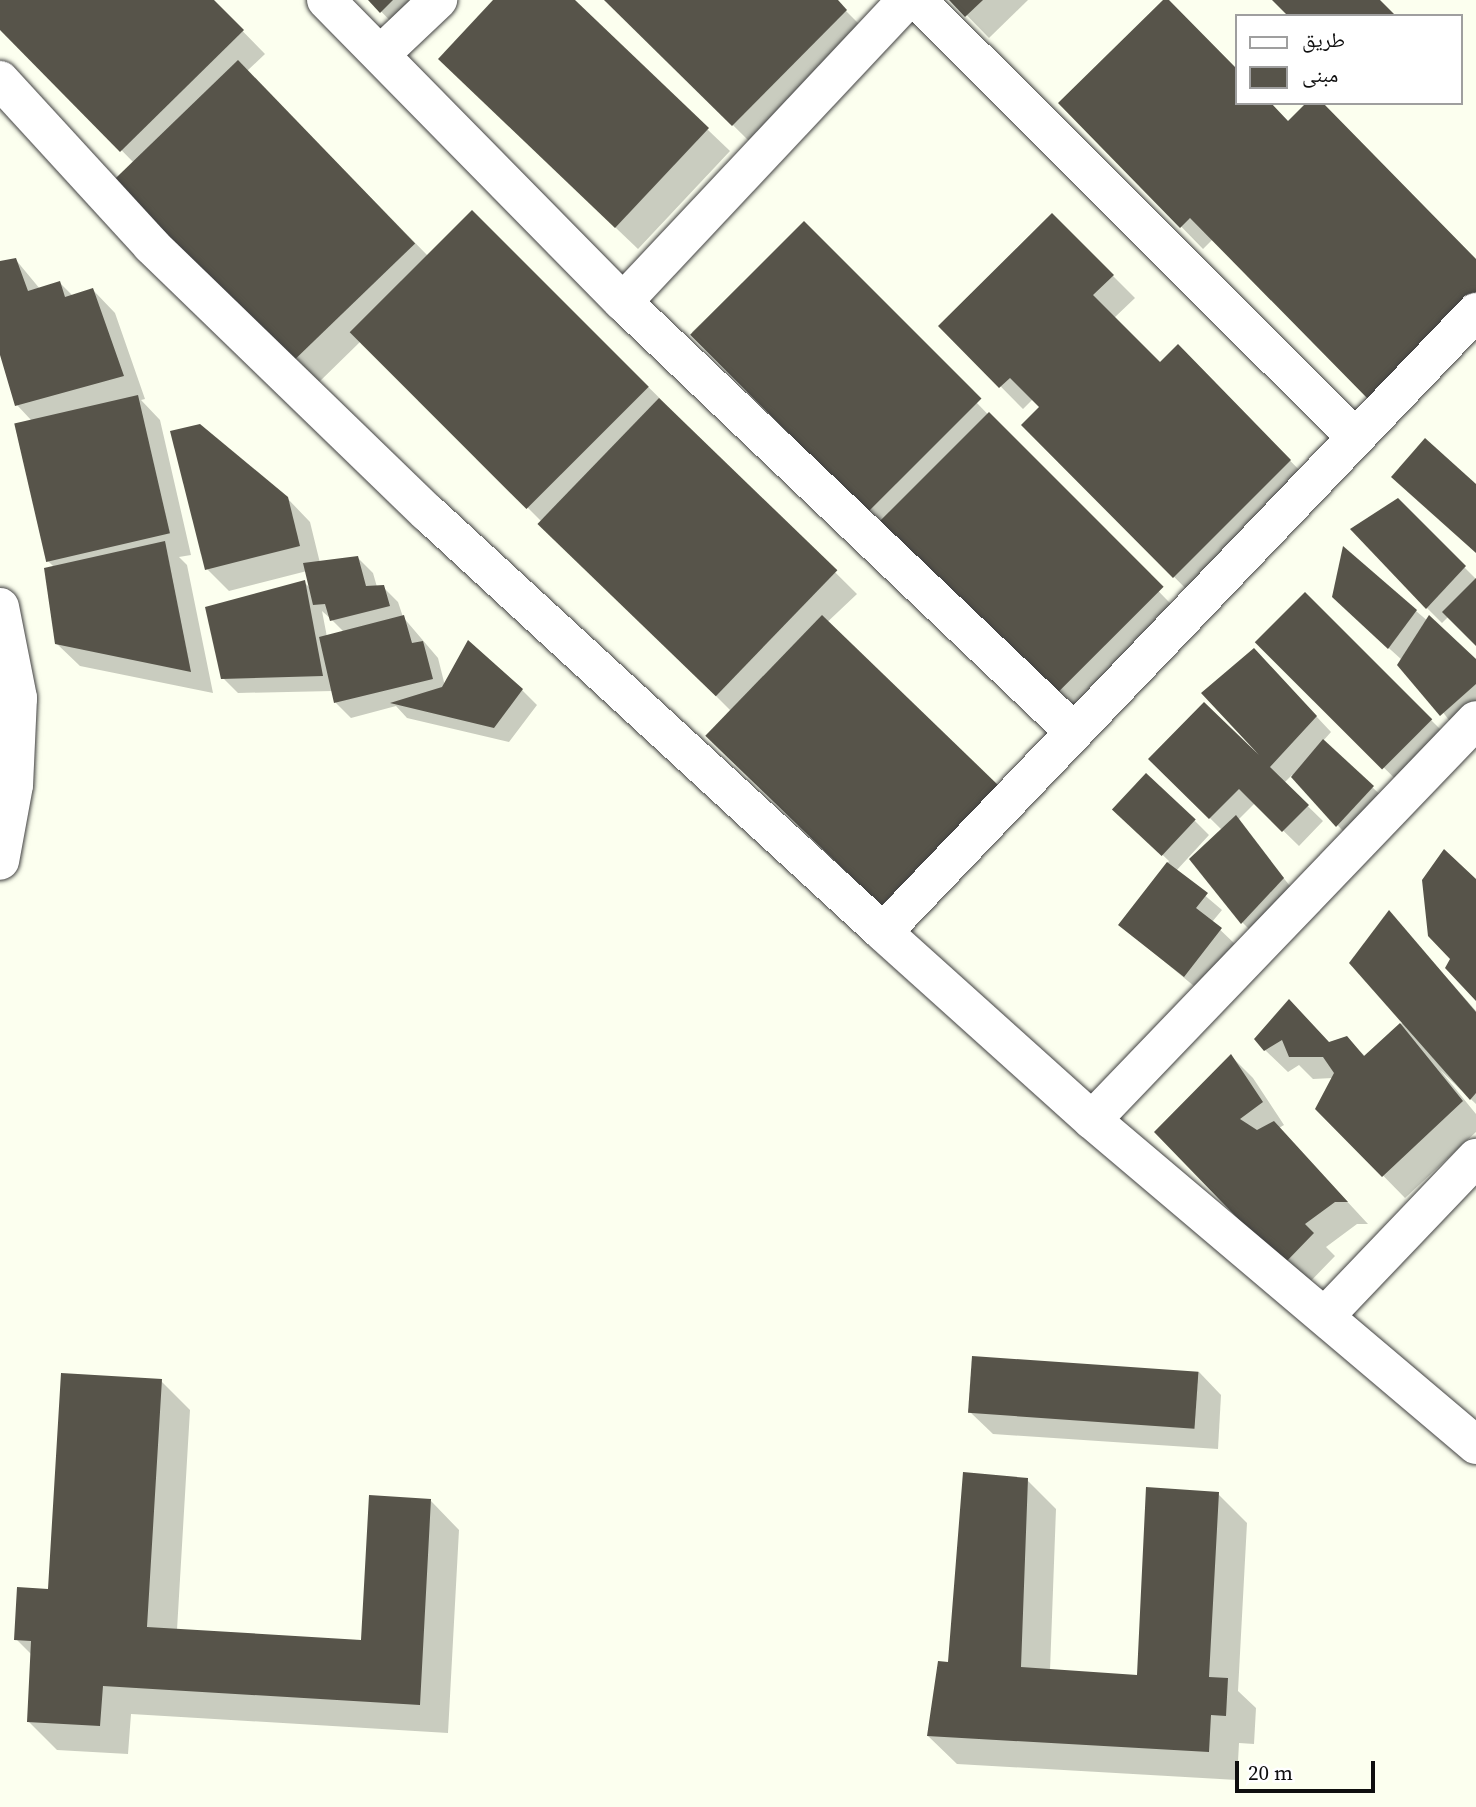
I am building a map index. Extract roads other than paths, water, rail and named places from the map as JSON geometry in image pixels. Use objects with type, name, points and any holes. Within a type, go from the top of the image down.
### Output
[{"type":"street","points":[[326,0],[623,302],[1072,730]]},
{"type":"street","points":[[381,54],[439,0]]},
{"type":"street","points":[[623,302],[907,0]]},
{"type":"street","points":[[917,0],[1354,436]]},
{"type":"street","points":[[0,80],[151,245],[428,513],[883,932],[1092,1120],[1476,1445]]},
{"type":"street","points":[[883,932],[957,858],[1072,730],[1476,312]]},
{"type":"street","points":[[0,607],[18,698],[14,785],[0,862]]},
{"type":"street","points":[[1092,1120],[1476,720]]},
{"type":"street","points":[[1325,1316],[1476,1158]]}]
